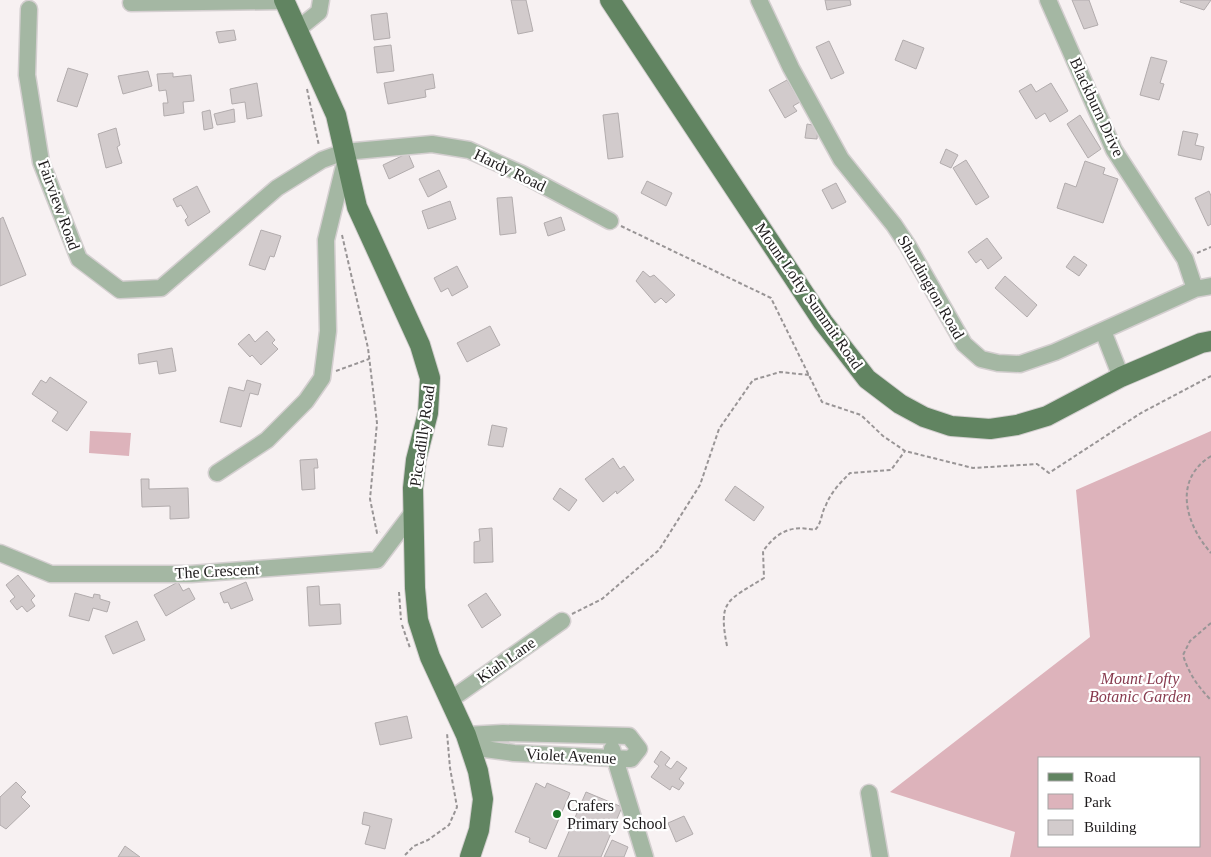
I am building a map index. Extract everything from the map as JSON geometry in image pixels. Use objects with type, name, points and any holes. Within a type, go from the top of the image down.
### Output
[{"type":"main road","name":"Piccadilly Road","points":[[284,0],[336,115],[357,207],[420,345],[430,378],[428,413],[416,460],[414,588],[418,620],[430,657],[450,700],[461,737],[478,772],[483,799],[479,830],[470,857]]},
{"type":"main road","name":"Mount Lofty Summit Road","points":[[610,0],[823,322],[867,379],[900,404],[924,417],[951,426],[990,429],[1017,425],[1047,416],[1121,377],[1201,343],[1211,341]]},
{"type":"street","points":[[132,3],[284,0]]},
{"type":"street","points":[[298,29],[319,12],[321,0]]},
{"type":"street","name":"Shurdington Road","points":[[759,0],[825,133],[841,159],[908,246],[964,344],[981,359],[998,363],[1020,364],[1203,288]]},
{"type":"street","name":"Blackburn Drive","points":[[1048,0],[1114,150],[1203,288]]},
{"type":"street","name":"Fairview Road","points":[[29,9],[27,75],[41,162],[79,259],[120,290],[161,288],[277,188],[322,160],[345,157]]},
{"type":"street","name":"Hardy Road","points":[[345,157],[432,144],[469,150],[522,174],[610,221]]},
{"type":"street","points":[[218,473],[267,440],[306,401],[322,378],[328,331],[326,240],[345,157]]},
{"type":"street","points":[[1103,331],[1121,377]]},
{"type":"street","name":"The Crescent","points":[[0,553],[51,574],[191,574],[377,560],[414,511]]},
{"type":"street","name":"Kiah Lane","points":[[450,700],[562,621]]},
{"type":"street","name":"Violet Avenue","points":[[503,733],[629,736],[639,748],[631,759],[514,753],[461,737],[503,733]]},
{"type":"street","points":[[606,735],[616,758],[645,857]]},
{"type":"street","points":[[869,794],[880,857]]},
{"type":"path","points":[[305,84],[322,160]]},
{"type":"path","points":[[610,221],[771,298],[822,402],[861,415],[883,436],[905,451],[973,468],[1037,464],[1049,473],[1141,413],[1211,376]]},
{"type":"path","points":[[341,232],[369,359],[377,423],[370,499],[377,533],[401,529]]},
{"type":"path","points":[[322,378],[346,366],[369,359]]},
{"type":"path","points":[[562,621],[579,609],[602,599],[659,550],[700,485],[720,429],[753,380],[780,372],[809,375]]},
{"type":"path","points":[[727,646],[722,620],[724,607],[734,596],[764,578],[763,551],[774,536],[790,528],[802,527],[815,530],[820,526],[826,505],[839,484],[850,473],[891,470],[905,451]]},
{"type":"path","points":[[1211,456],[1195,472],[1188,486],[1186,501],[1197,538],[1211,553]]},
{"type":"path","points":[[399,584],[398,602],[404,635],[410,650]]},
{"type":"path","points":[[1211,624],[1190,641],[1183,655],[1186,665],[1201,690],[1211,700]]},
{"type":"path","points":[[405,855],[414,846],[428,840],[449,825],[457,807],[450,768],[461,737]]},
{"type":"green space","points":[[90,431],[131,433],[129,456],[89,453]]},
{"type":"green space","name":"Mount Lofty Botanic Garden","points":[[1211,431],[1211,857],[1010,857],[1015,832],[890,792],[1090,637],[1076,490]]},
{"type":"building","points":[[511,0],[526,0],[533,31],[518,34]]},
{"type":"building","points":[[825,0],[850,0],[851,5],[827,10]]},
{"type":"building","points":[[1072,0],[1089,0],[1098,25],[1084,29]]},
{"type":"building","points":[[1181,0],[1211,0],[1204,10],[1180,2]]},
{"type":"building","points":[[387,13],[390,38],[374,40],[371,15]]},
{"type":"building","points":[[234,30],[236,40],[219,43],[216,32]]},
{"type":"building","points":[[903,40],[924,48],[916,69],[895,60]]},
{"type":"building","points":[[829,41],[844,73],[831,79],[816,47]]},
{"type":"building","points":[[391,45],[394,71],[377,73],[374,47]]},
{"type":"building","points":[[1151,57],[1167,61],[1160,83],[1164,84],[1159,100],[1140,95]]},
{"type":"building","points":[[68,68],[88,74],[77,107],[57,101]]},
{"type":"building","points":[[148,71],[152,86],[123,94],[118,76]]},
{"type":"building","points":[[173,73],[173,77],[191,75],[194,101],[183,102],[184,113],[164,116],[163,103],[168,103],[166,90],[159,91],[157,74]]},
{"type":"building","points":[[433,74],[435,88],[425,90],[426,97],[388,104],[384,83]]},
{"type":"building","points":[[787,80],[800,102],[793,106],[797,111],[785,118],[769,90]]},
{"type":"building","points":[[257,83],[262,116],[247,119],[245,102],[232,104],[230,89]]},
{"type":"building","points":[[1051,83],[1068,111],[1050,122],[1045,113],[1036,119],[1019,91],[1031,84],[1036,92]]},
{"type":"building","points":[[234,109],[235,122],[217,125],[214,114]]},
{"type":"building","points":[[210,110],[213,128],[204,130],[202,112]]},
{"type":"building","points":[[618,113],[623,157],[608,159],[603,115]]},
{"type":"building","points":[[1080,115],[1101,149],[1088,158],[1067,124]]},
{"type":"building","points":[[807,124],[818,126],[817,139],[805,138]]},
{"type":"building","points":[[116,128],[120,145],[117,147],[122,163],[106,168],[98,134]]},
{"type":"building","points":[[1183,131],[1198,134],[1195,145],[1204,147],[1201,160],[1178,155]]},
{"type":"building","points":[[946,149],[958,155],[951,168],[940,163]]},
{"type":"building","points":[[408,153],[414,167],[389,179],[383,165]]},
{"type":"building","points":[[966,160],[989,197],[976,205],[953,168]]},
{"type":"building","points":[[1085,161],[1105,168],[1103,174],[1118,179],[1103,223],[1057,208],[1065,183],[1076,187]]},
{"type":"building","points":[[439,170],[447,187],[428,197],[419,179]]},
{"type":"building","points":[[647,181],[672,193],[666,206],[641,193]]},
{"type":"building","points":[[836,183],[846,202],[832,209],[822,190]]},
{"type":"building","points":[[197,186],[210,212],[188,226],[185,220],[188,217],[181,205],[177,207],[173,199]]},
{"type":"building","points":[[1209,191],[1211,196],[1211,224],[1208,226],[1195,198]]},
{"type":"building","points":[[512,197],[516,233],[500,235],[497,198]]},
{"type":"building","points":[[450,201],[456,219],[428,229],[422,211]]},
{"type":"building","points":[[3,217],[26,275],[0,286],[0,219]]},
{"type":"building","points":[[561,217],[565,230],[548,236],[544,223]]},
{"type":"building","points":[[261,230],[281,236],[274,257],[270,256],[265,270],[249,265]]},
{"type":"building","points":[[987,238],[1002,258],[988,269],[981,259],[976,263],[968,252]]},
{"type":"building","points":[[1074,256],[1087,265],[1079,276],[1066,267]]},
{"type":"building","points":[[457,266],[468,287],[452,296],[448,288],[441,292],[434,278]]},
{"type":"building","points":[[643,271],[650,277],[654,275],[675,295],[666,303],[661,298],[655,303],[636,281]]},
{"type":"building","points":[[1005,276],[1037,305],[1027,317],[995,288]]},
{"type":"building","points":[[490,326],[500,345],[467,362],[457,343]]},
{"type":"building","points":[[267,331],[275,340],[272,343],[278,349],[261,365],[252,355],[250,357],[238,344],[249,334],[255,342]]},
{"type":"building","points":[[172,348],[176,371],[159,374],[157,361],[139,364],[138,354]]},
{"type":"building","points":[[50,377],[87,402],[67,431],[52,421],[58,412],[32,394],[41,380],[46,383]]},
{"type":"building","points":[[247,380],[261,384],[258,395],[250,393],[241,427],[220,422],[229,387],[244,391]]},
{"type":"building","points":[[492,425],[507,428],[503,447],[488,445]]},
{"type":"building","points":[[613,458],[620,469],[624,466],[634,480],[617,494],[616,491],[603,502],[585,479]]},
{"type":"building","points":[[317,459],[318,468],[314,468],[315,489],[302,490],[300,460]]},
{"type":"building","points":[[141,479],[149,479],[149,489],[188,488],[189,518],[170,519],[170,506],[142,507]]},
{"type":"building","points":[[735,486],[764,507],[754,521],[725,500]]},
{"type":"building","points":[[560,488],[577,500],[569,511],[553,499]]},
{"type":"building","points":[[492,528],[493,562],[474,563],[474,542],[480,541],[479,529]]},
{"type":"building","points":[[18,575],[35,596],[31,600],[35,606],[27,612],[22,606],[17,610],[10,601],[15,597],[6,585]]},
{"type":"building","points":[[178,582],[183,591],[189,588],[195,599],[166,616],[154,595]]},
{"type":"building","points":[[246,582],[253,600],[231,609],[228,602],[224,603],[220,593]]},
{"type":"building","points":[[319,586],[320,605],[340,604],[341,624],[309,626],[307,587]]},
{"type":"building","points":[[75,593],[93,598],[94,594],[100,595],[100,599],[110,602],[107,612],[93,608],[89,621],[69,616]]},
{"type":"building","points":[[486,593],[501,615],[482,628],[468,605]]},
{"type":"building","points":[[137,621],[145,640],[113,654],[105,636]]},
{"type":"building","points":[[407,716],[412,738],[380,745],[375,723]]},
{"type":"building","points":[[661,751],[670,758],[665,765],[671,769],[677,761],[687,768],[679,779],[684,783],[679,790],[672,786],[670,790],[651,777],[659,766],[654,762]]},
{"type":"building","points":[[16,782],[26,792],[21,797],[30,806],[6,829],[0,825],[0,797]]},
{"type":"building","points":[[536,783],[545,788],[547,783],[570,793],[546,849],[529,842],[530,838],[515,832]]},
{"type":"building","points":[[586,792],[622,807],[601,857],[558,857]]},
{"type":"building","points":[[364,812],[392,819],[385,849],[365,844],[370,826],[362,824]]},
{"type":"building","points":[[684,816],[693,834],[676,842],[668,823]]},
{"type":"building","points":[[612,840],[628,847],[624,857],[604,857]]},
{"type":"building","points":[[125,846],[140,857],[118,857]]},
{"type":"place","name":"Crafers Primary School","points":[[557,814]]}]
